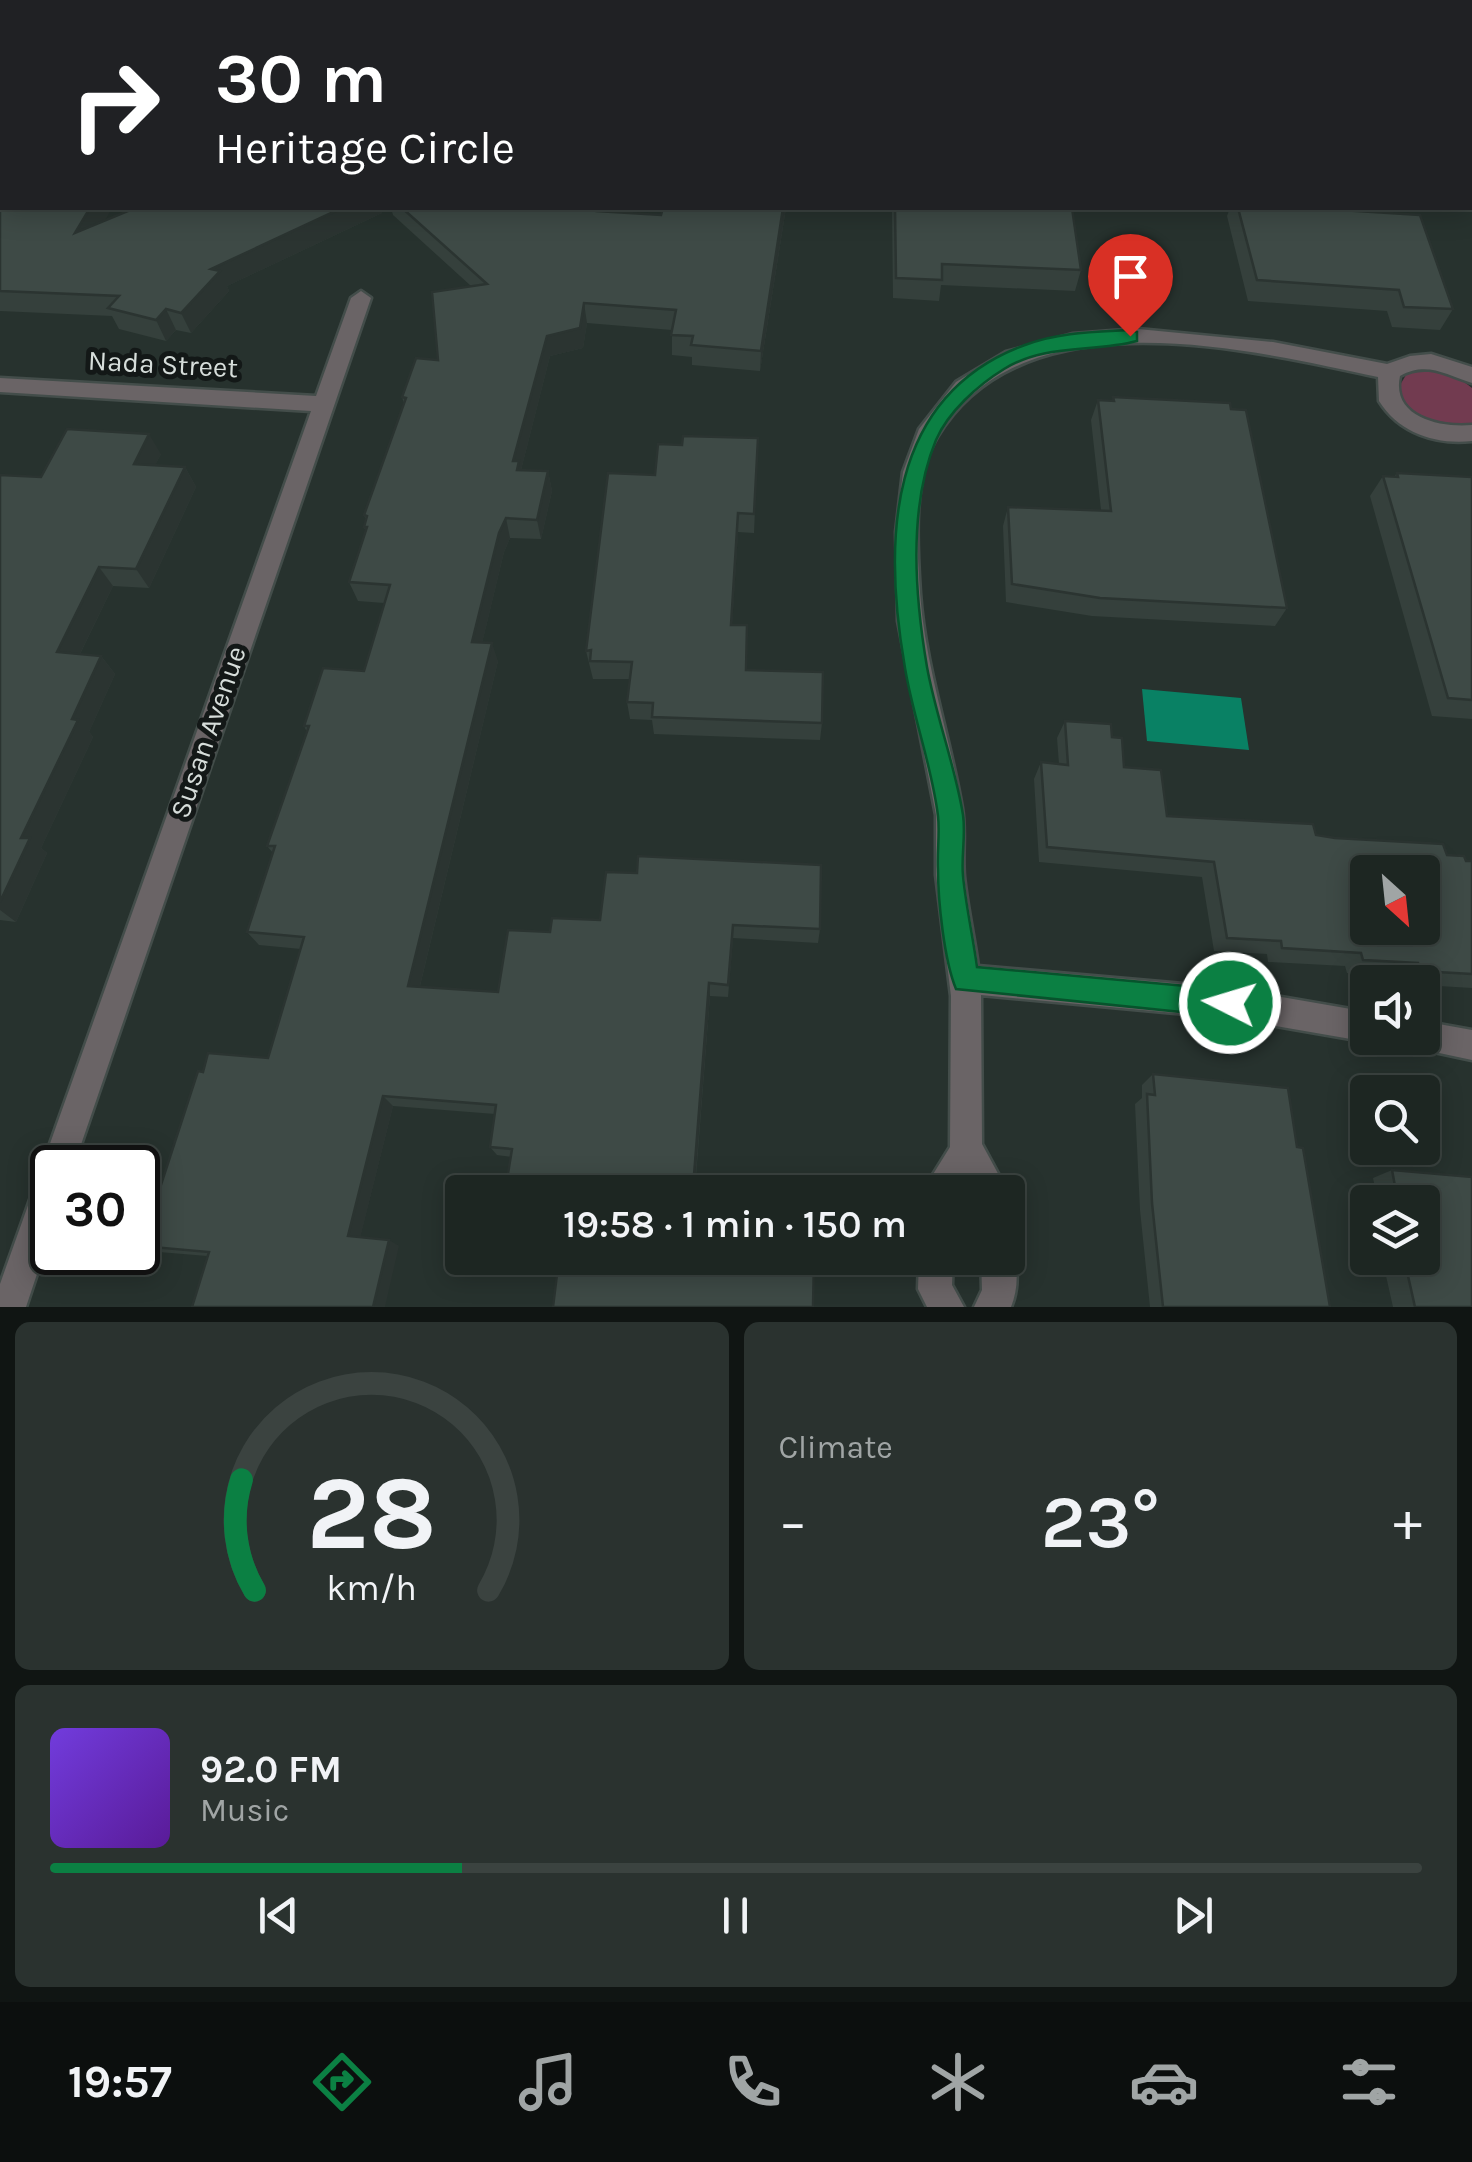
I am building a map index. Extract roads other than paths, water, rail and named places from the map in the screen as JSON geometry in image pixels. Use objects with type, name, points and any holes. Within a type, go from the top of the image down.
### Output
[{"type":"street","name":"Susan Avenue","points":[[65,1145],[361,298]]},
{"type":"street","points":[[981,1175],[966,1152],[966,979],[950,874],[951,817],[916,667],[908,592],[908,524],[914,476],[928,434],[964,389],[998,364],[1034,348],[1072,340],[1130,336],[1190,340],[1282,350],[1390,372]]},
{"type":"street","points":[[1472,376],[1430,361],[1400,365],[1390,372],[1386,395],[1407,420],[1444,434],[1472,433]]},
{"type":"street","name":"Nada Street","points":[[0,384],[322,404]]},
{"type":"street","points":[[966,979],[1230,1003],[1350,1024]]},
{"type":"street","points":[[1440,1039],[1472,1045]]},
{"type":"street","points":[[950,1175],[966,1152]]},
{"type":"street","points":[[9,1307],[30,1246]]},
{"type":"street","points":[[936,1275],[936,1288],[947,1307]]},
{"type":"street","points":[[990,1307],[999,1295],[998,1275]]}]
